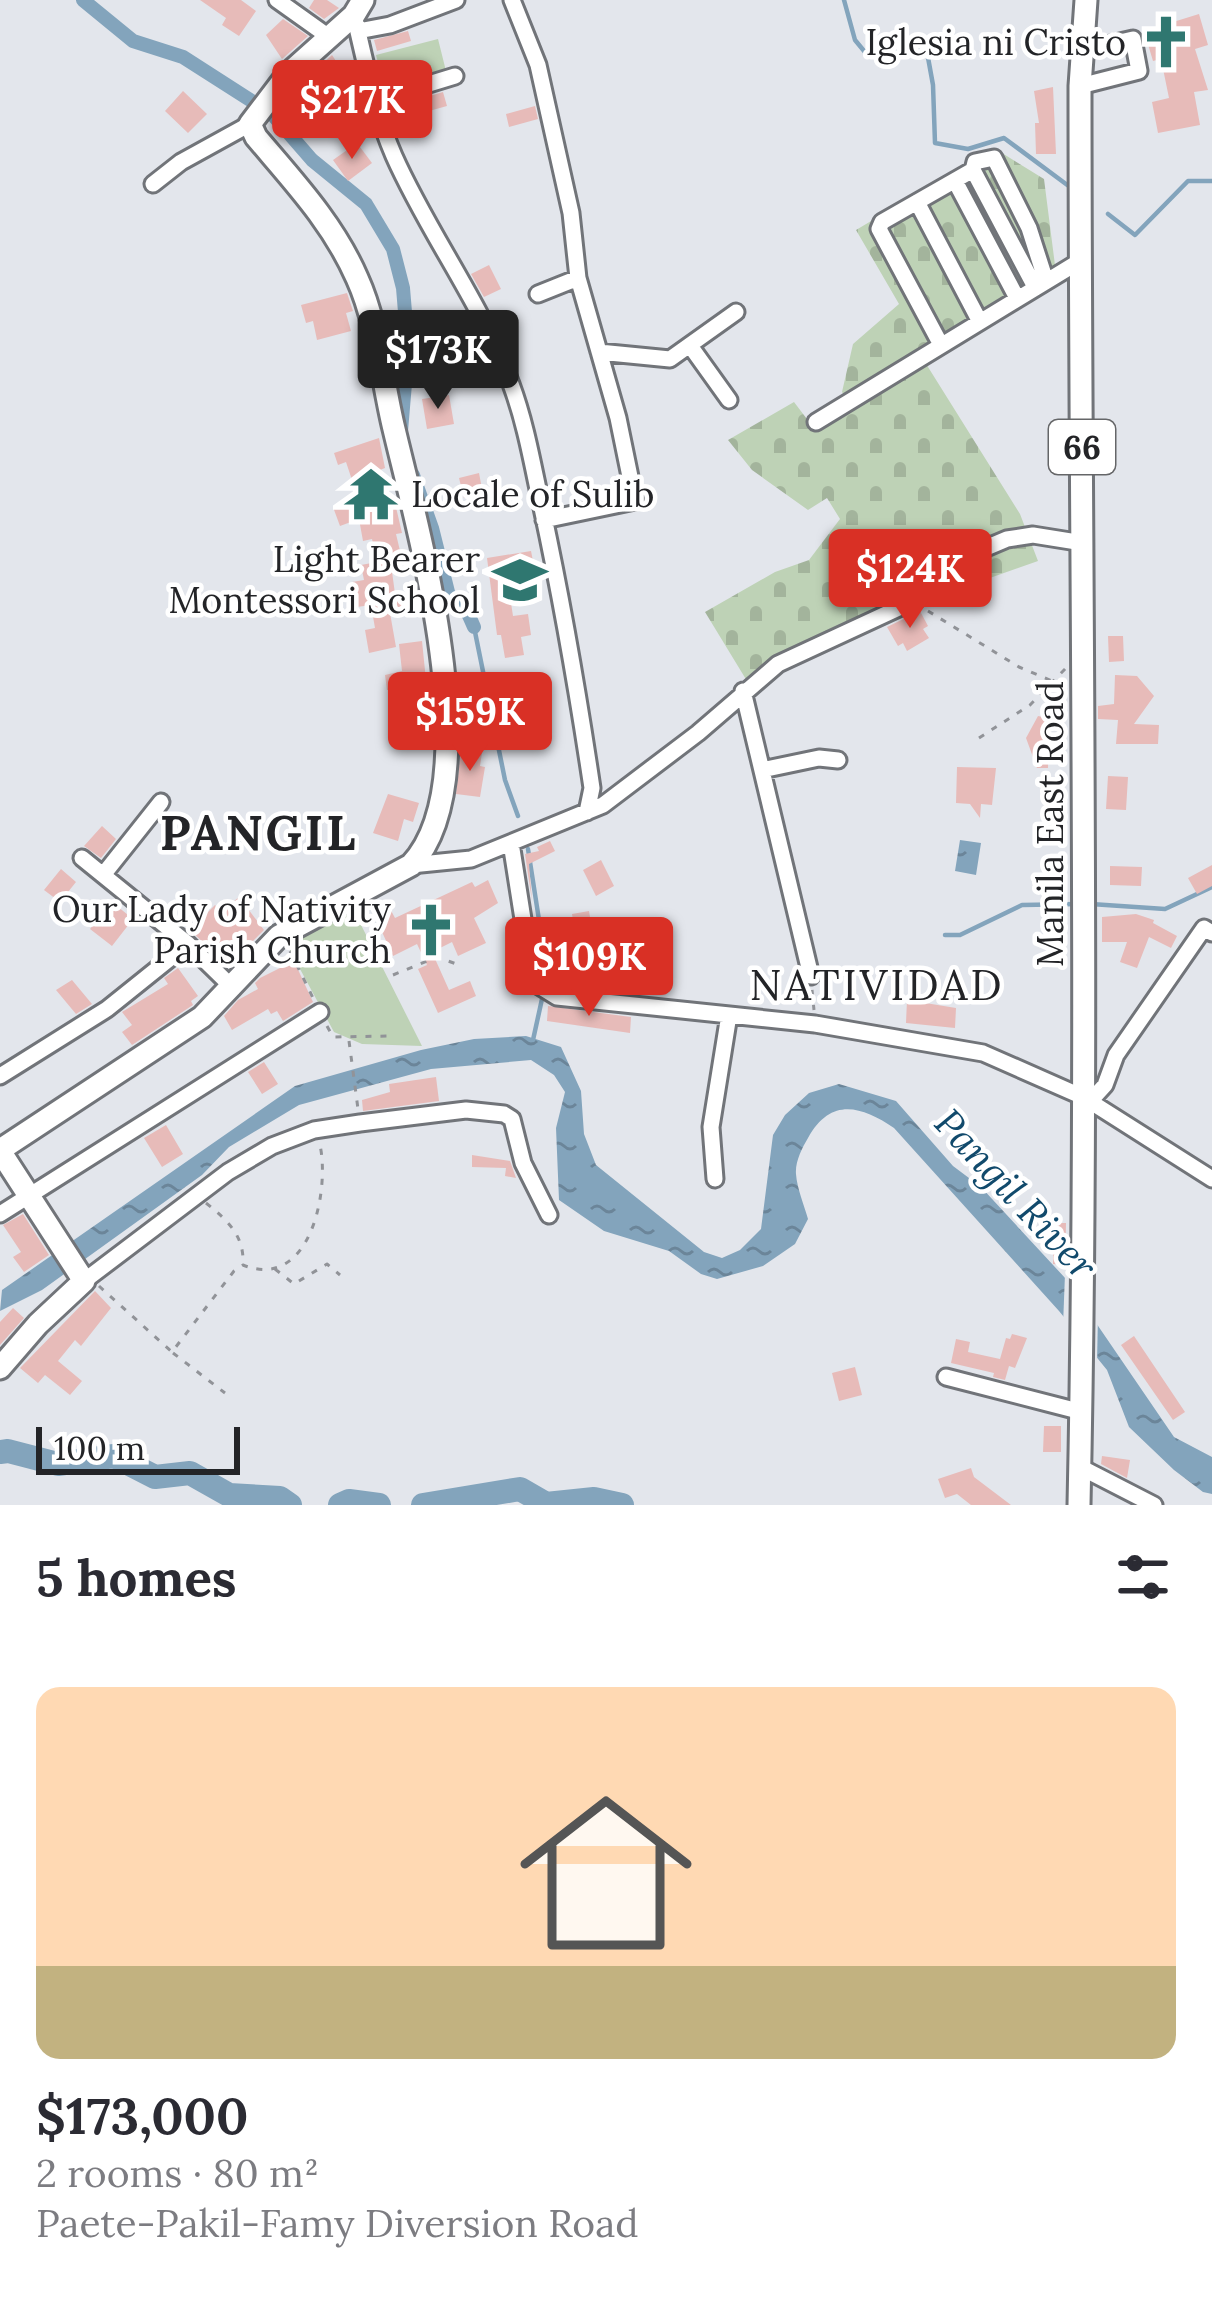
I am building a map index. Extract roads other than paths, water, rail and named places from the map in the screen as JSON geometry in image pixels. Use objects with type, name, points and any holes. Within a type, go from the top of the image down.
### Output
[{"type":"main road","name":"Manila East Road","points":[[1079,1505],[1083,1356],[1080,86],[1086,0]]},
{"type":"main road","points":[[0,1368],[83,1276],[0,1150],[182,1032],[233,988],[280,936],[411,865],[422,854],[433,821],[448,753],[440,646],[420,535],[360,284],[316,206],[256,137],[259,111],[329,37],[358,15]]},
{"type":"street","points":[[277,0],[329,37]]},
{"type":"street","points":[[456,0],[422,15],[358,15],[373,100],[414,196],[466,283],[512,384],[563,606],[592,788],[587,812]]},
{"type":"street","points":[[512,0],[538,65],[571,213],[578,278],[619,418],[635,501],[544,520]]},
{"type":"street","points":[[1080,86],[1139,70],[1133,38],[1081,50]]},
{"type":"street","points":[[373,100],[454,76]]},
{"type":"street","points":[[153,184],[259,111]]},
{"type":"street","points":[[994,158],[1029,228],[1040,284],[973,170],[975,162],[994,158]]},
{"type":"street","points":[[940,343],[879,229],[973,170]]},
{"type":"street","points":[[955,181],[1017,298]]},
{"type":"street","points":[[917,202],[979,320]]},
{"type":"street","points":[[816,422],[1080,261]]},
{"type":"street","points":[[538,294],[578,278]]},
{"type":"street","points":[[599,352],[660,359],[677,356],[736,312]]},
{"type":"street","points":[[691,347],[729,400]]},
{"type":"street","points":[[411,865],[448,864],[587,812],[649,773],[743,691],[793,655],[916,600],[981,550],[1007,539],[1033,536],[1083,543]]},
{"type":"street","points":[[743,691],[811,976]]},
{"type":"street","points":[[762,770],[819,758],[838,760]]},
{"type":"street","points":[[103,875],[161,802]]},
{"type":"street","points":[[511,843],[531,970],[536,984],[557,997],[815,1024],[983,1053],[1083,1096],[1212,1179]]},
{"type":"street","points":[[82,858],[188,944],[233,988]]},
{"type":"street","points":[[1083,1096],[1095,1096],[1105,1085],[1116,1055],[1204,928],[1212,934]]},
{"type":"street","points":[[0,1076],[107,1009],[188,944]]},
{"type":"street","points":[[0,1214],[320,1012]]},
{"type":"street","points":[[715,1179],[711,1127],[729,1015]]},
{"type":"street","points":[[83,1276],[228,1172],[272,1145],[314,1130],[466,1111],[504,1114],[512,1119],[523,1163],[549,1215]]},
{"type":"street","points":[[946,1377],[1082,1412]]},
{"type":"street","points":[[1080,1467],[1154,1505]]},
{"type":"water","points":[[960,840],[981,843],[976,875],[955,871]]},
{"type":"water","points":[[526,1036],[561,1047],[581,1091],[584,1134],[596,1165],[704,1252],[722,1258],[740,1250],[761,1229],[773,1135],[785,1115],[809,1093],[839,1084],[896,1101],[953,1166],[981,1187],[1066,1279],[1174,1437],[1212,1457],[1212,1494],[1174,1470],[1129,1427],[1107,1370],[894,1128],[847,1109],[826,1116],[798,1160],[797,1179],[808,1219],[795,1244],[763,1266],[717,1279],[701,1274],[669,1251],[604,1231],[559,1200],[556,1128],[565,1092],[554,1075],[531,1060],[431,1069],[299,1105],[229,1147],[202,1175],[42,1290],[0,1311],[2,1290],[295,1086],[421,1050],[474,1039]]},
{"type":"waterway","points":[[83,0],[133,41],[183,57],[272,114],[312,160],[366,204],[393,249],[403,288],[408,348],[401,431]]},
{"type":"waterway","points":[[844,0],[855,40],[869,57],[927,52],[935,143],[968,149],[1004,138],[1070,187]]},
{"type":"waterway","points":[[1108,214],[1135,235],[1188,181],[1212,181]]},
{"type":"waterway","points":[[413,475],[450,600],[466,609],[474,627]]},
{"type":"waterway","points":[[474,627],[505,780],[518,816]]},
{"type":"waterway","points":[[528,849],[548,978]]},
{"type":"waterway","points":[[1091,904],[1165,909],[1212,887]]},
{"type":"waterway","points":[[945,935],[960,935],[1022,905],[1079,904]]},
{"type":"waterway","points":[[533,1040],[542,999]]},
{"type":"waterway","points":[[0,1452],[58,1464],[114,1456],[155,1477],[190,1473],[229,1495],[280,1498],[290,1505]]},
{"type":"waterway","points":[[423,1505],[520,1489],[546,1504],[594,1499],[622,1505]]},
{"type":"waterway","points":[[340,1505],[349,1501],[379,1505]]},
{"type":"place","name":"Iglesia ni Cristo","points":[[1166,42]]},
{"type":"place","name":"Locale of Sulib","points":[[371,494]]},
{"type":"place","name":"Light Bearer Montessori School","points":[[520,580]]},
{"type":"place","name":"Our Lady of Nativity Parish Church","points":[[431,930]]},
{"type":"district","name":"PANGIL","points":[[259,833]]},
{"type":"district","name":"NATIVIDAD","points":[[877,985]]},
{"type":"water label","name":"Pangil River","points":[[1016,1194]]}]
